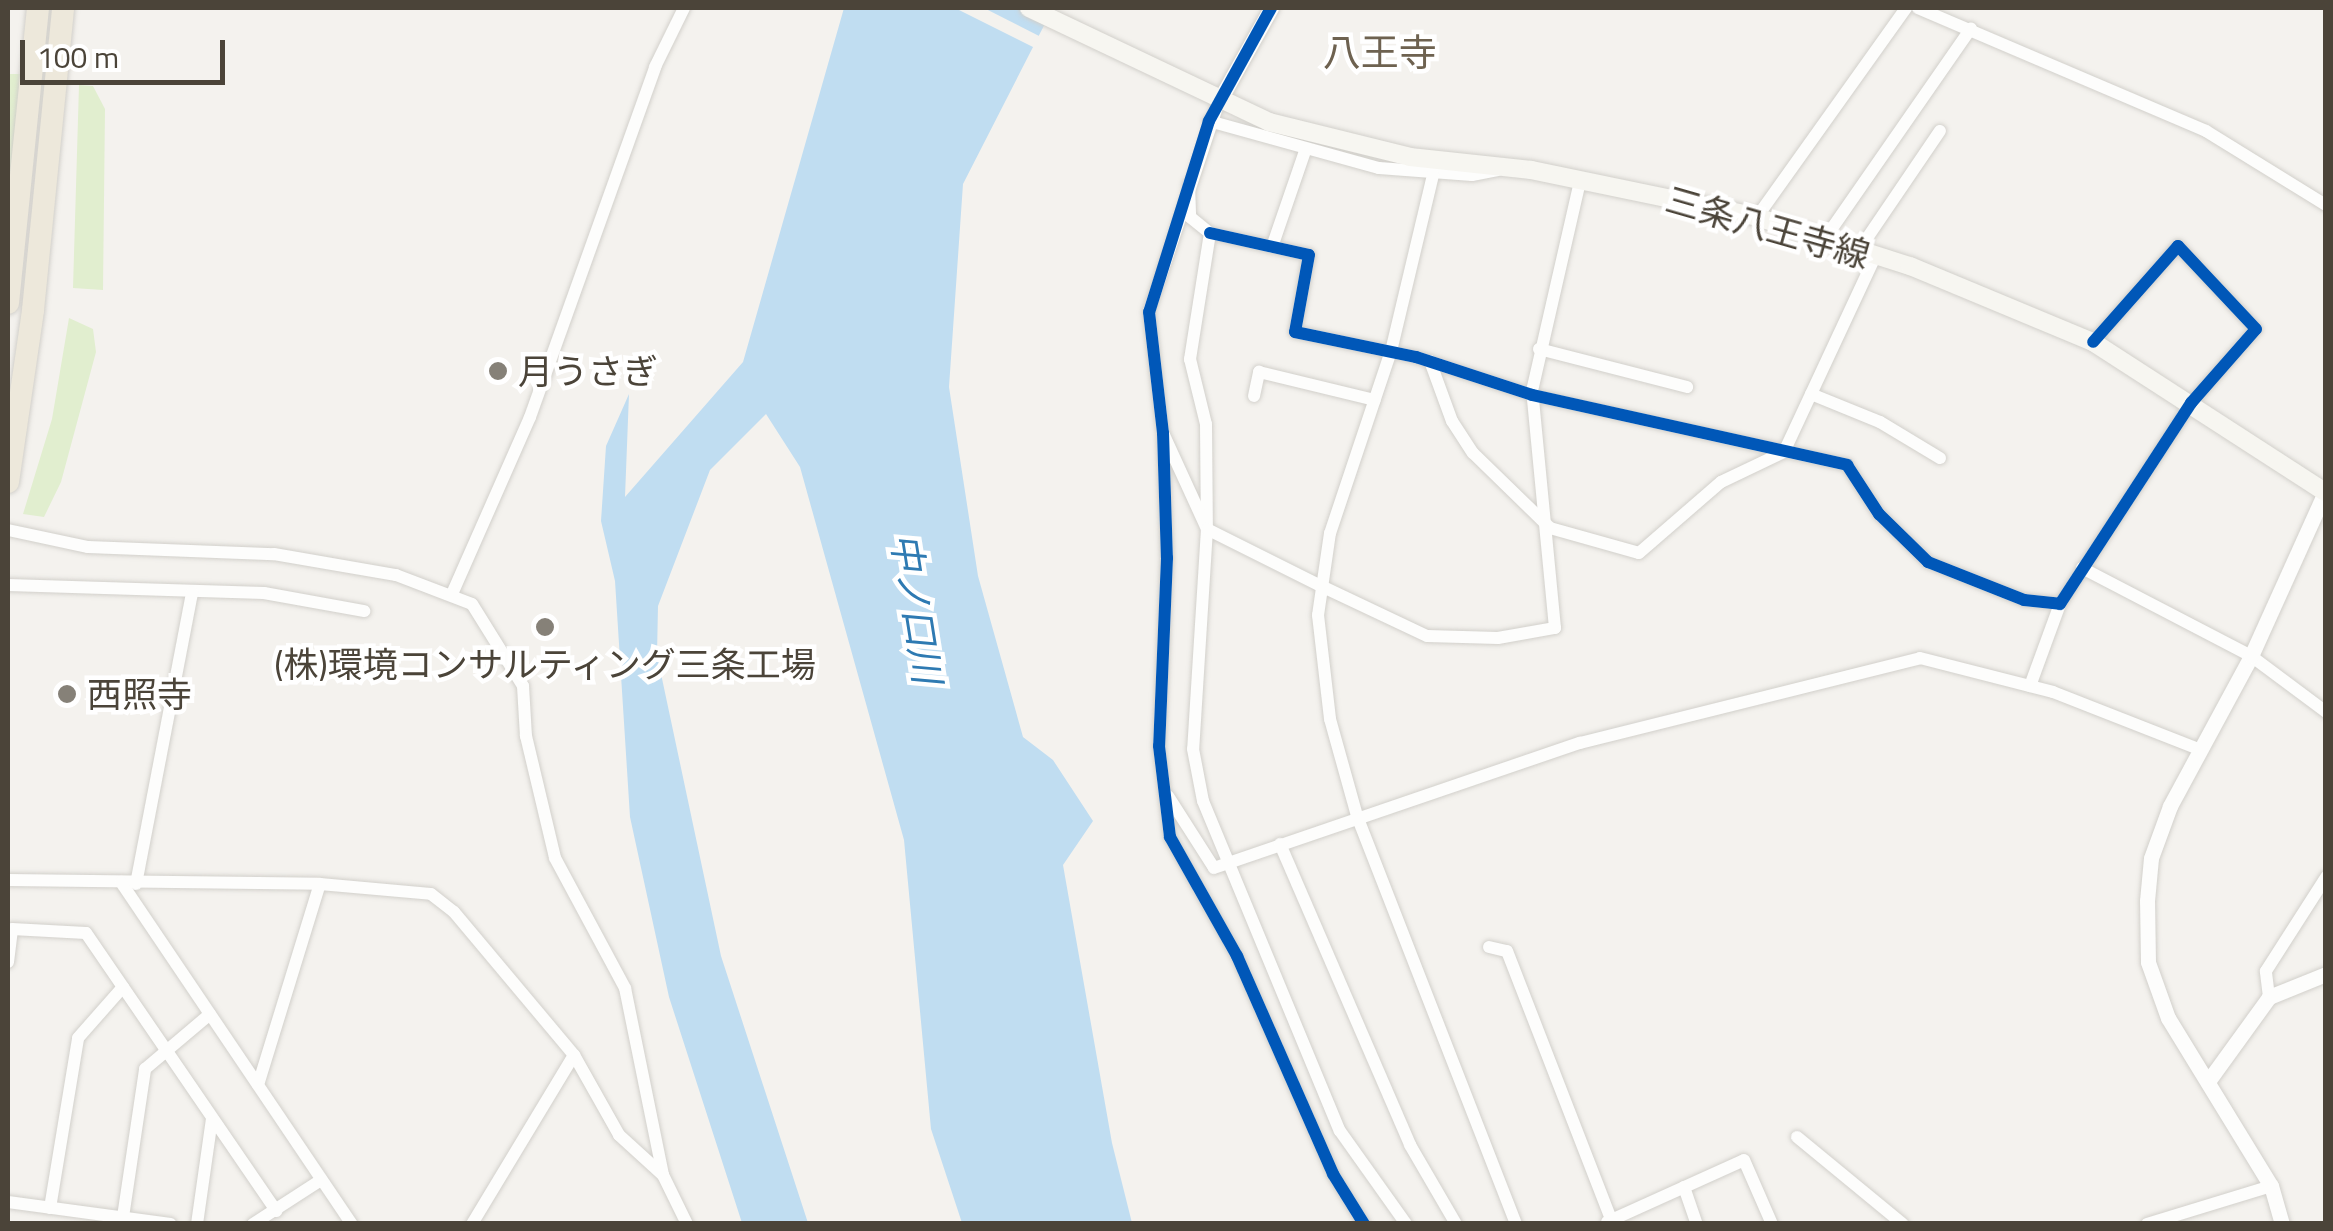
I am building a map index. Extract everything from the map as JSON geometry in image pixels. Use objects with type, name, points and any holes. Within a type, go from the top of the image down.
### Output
[{"type":"highway","points":[[8,304],[38,8]]},
{"type":"highway","points":[[8,482],[63,8]]},
{"type":"main road","name":"三条八王寺線","points":[[1029,8],[1269,122],[1410,157],[1507,168],[1580,182],[1757,217],[1826,237],[2094,342],[2325,492]]},
{"type":"street","points":[[452,594],[530,416],[655,67],[684,8]]},
{"type":"street","points":[[1271,8],[1208,121],[1149,312],[1163,433],[1166,558],[1158,746],[1175,848],[1237,956],[1334,1174],[1364,1224]]},
{"type":"street","points":[[1757,217],[1906,8]]},
{"type":"street","points":[[1918,8],[2206,131],[2326,205]]},
{"type":"street","points":[[1826,237],[1970,28]]},
{"type":"street","points":[[1208,121],[1305,151],[1433,174],[1507,168]]},
{"type":"street","points":[[1430,361],[1452,422],[1473,454],[1550,528],[1639,553],[1721,482],[1784,452],[1867,254],[1940,132]]},
{"type":"street","points":[[1272,247],[1305,151]]},
{"type":"street","points":[[1433,174],[1391,351],[1330,533],[1319,586],[1330,719],[1357,816],[1516,1224]]},
{"type":"street","points":[[1188,182],[1190,217],[1210,232],[1308,256],[1295,332],[1430,361],[1532,396],[1847,466],[1879,514],[1928,562],[1986,590],[2060,604]]},
{"type":"street","points":[[1163,433],[1208,528],[1319,586],[1426,636],[1498,638],[1556,628],[1550,528],[1532,396],[1539,349],[1580,182]]},
{"type":"street","points":[[1210,232],[1190,358],[1206,424],[1208,528],[1193,749],[1202,801],[1231,861],[1340,1131],[1406,1224]]},
{"type":"street","points":[[2030,686],[2060,604],[2082,568],[2191,403],[2256,329],[2178,246],[2094,342]]},
{"type":"street","points":[[1539,349],[1687,387]]},
{"type":"street","points":[[1254,396],[1260,372],[1375,400]]},
{"type":"street","points":[[1811,394],[1880,422],[1940,458]]},
{"type":"street","points":[[2282,1224],[2271,1186],[2168,1018],[2148,947],[2150,858],[2251,656],[2325,492]]},
{"type":"street","points":[[8,530],[88,547],[274,554],[396,575],[452,594],[482,616],[524,686],[526,736],[555,858],[625,988],[662,1175],[687,1224]]},
{"type":"street","points":[[2082,568],[2251,656],[2326,712]]},
{"type":"street","points":[[8,588],[264,593],[364,611]]},
{"type":"street","points":[[136,884],[192,592]]},
{"type":"street","points":[[1165,791],[1214,868],[1357,816],[1580,744],[1920,658],[2030,686],[2201,750]]},
{"type":"street","points":[[1280,844],[1410,1145],[1456,1224]]},
{"type":"street","points":[[2270,997],[2266,972],[2326,877]]},
{"type":"street","points":[[8,880],[320,884],[431,894],[454,912],[574,1055],[618,1135],[662,1175]]},
{"type":"street","points":[[120,882],[352,1224]]},
{"type":"street","points":[[258,1085],[320,884]]},
{"type":"street","points":[[8,962],[12,929],[86,933],[276,1211]]},
{"type":"street","points":[[1489,947],[1508,951],[1610,1222],[1744,1160],[1772,1224]]},
{"type":"street","points":[[2209,1080],[2270,997],[2326,974]]},
{"type":"street","points":[[50,1208],[78,1038],[123,986]]},
{"type":"street","points":[[123,1217],[142,1082],[150,1058],[210,1014]]},
{"type":"street","points":[[472,1224],[574,1055]]},
{"type":"street","points":[[197,1224],[212,1118]]},
{"type":"street","points":[[1797,1137],[1903,1224]]},
{"type":"street","points":[[253,1224],[321,1180]]},
{"type":"street","points":[[2147,1224],[2271,1186]]},
{"type":"street","points":[[1684,1187],[1697,1224]]},
{"type":"street","points":[[8,1202],[171,1224]]},
{"type":"green space","points":[[8,74],[27,74],[8,230]]},
{"type":"green space","points":[[79,85],[93,86],[105,109],[103,290],[73,288]]},
{"type":"green space","points":[[69,318],[93,329],[96,352],[61,482],[44,517],[23,514],[52,419]]},
{"type":"water","name":"中ノ口川","points":[[844,8],[1053,8],[963,184],[949,387],[978,576],[1023,737],[1053,760],[1093,821],[1063,865],[1112,1143],[1132,1223],[962,1223],[931,1129],[904,840],[800,467],[766,414],[710,470],[658,606],[657,655],[721,956],[808,1223],[742,1223],[669,997],[630,817],[615,581],[601,521],[606,446],[629,394],[625,497],[743,362]]},
{"type":"pier","points":[[955,8],[984,8],[1043,38],[1037,49]]},
{"type":"cycle path","points":[[1271,8],[1209,121],[1149,312],[1163,433],[1167,558],[1159,746],[1170,837],[1237,956],[1333,1174],[1364,1224]]},
{"type":"cycle path","points":[[1210,233],[1309,255],[1295,332],[1416,357],[1532,395],[1847,465],[1879,514],[1928,562],[2024,600],[2060,604],[2191,403],[2256,329],[2178,246],[2093,342]]},
{"type":"place","name":"月うさぎ","points":[[498,371]]},
{"type":"place","name":"(株)環境コンサルティング三条工場","points":[[545,627]]},
{"type":"place","name":"西照寺","points":[[67,694]]},
{"type":"district","name":"八王寺","points":[[1380,53]]}]
